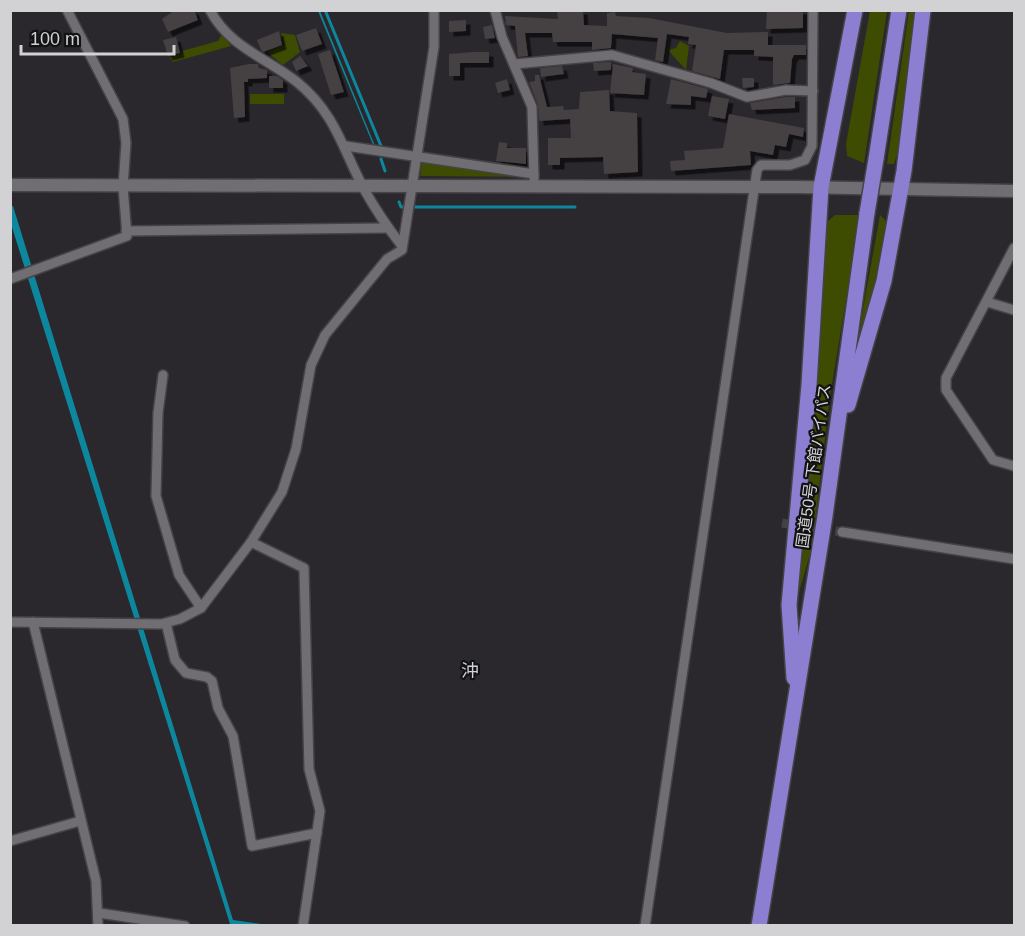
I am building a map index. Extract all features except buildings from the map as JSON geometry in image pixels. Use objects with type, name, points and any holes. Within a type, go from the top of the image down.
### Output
[{"type":"highway","points":[[796,697],[789,605],[809,385],[821,187],[855,10]]},
{"type":"highway","name":"国道50号 下館バイパス","points":[[759,926],[796,697],[899,10]]},
{"type":"highway","points":[[832,460],[884,281],[901,188],[923,10]]},
{"type":"street","points":[[210,10],[245,50],[296,82],[325,111],[346,146],[363,188],[387,228],[402,246]]},
{"type":"street","points":[[10,622],[134,625],[166,623],[201,608],[251,542],[282,492],[296,449],[311,364],[325,334],[387,259],[402,250],[434,47],[434,10]]},
{"type":"street","points":[[495,10],[502,37],[532,107],[535,187]]},
{"type":"street","points":[[645,926],[754,186],[757,170],[761,165],[790,165],[805,160],[812,146],[813,10]]},
{"type":"street","points":[[10,279],[127,236],[123,186],[126,143],[123,119],[67,11]]},
{"type":"street","points":[[514,64],[612,56],[711,83],[747,97],[786,90],[813,91]]},
{"type":"street","points":[[346,146],[534,174]]},
{"type":"street","points":[[10,184],[363,188],[754,186],[1014,191]]},
{"type":"street","points":[[126,231],[387,228]]},
{"type":"street","points":[[1014,248],[946,378],[946,390],[993,460],[1014,466]]},
{"type":"street","points":[[987,302],[1014,310]]},
{"type":"street","points":[[164,375],[158,412],[156,496],[179,574],[201,608]]},
{"type":"street","points":[[842,532],[1014,559]]},
{"type":"street","points":[[251,542],[304,568],[309,764],[320,811],[303,926]]},
{"type":"street","points":[[33,622],[96,881],[98,926]]},
{"type":"street","points":[[166,623],[175,660],[186,673],[207,677],[212,681],[218,708],[233,736],[252,846],[317,833]]},
{"type":"street","points":[[10,841],[80,821]]},
{"type":"street","points":[[99,913],[185,926]]},
{"type":"green space","points":[[870,11],[887,11],[864,163],[847,156],[846,144]]},
{"type":"green space","points":[[909,11],[920,11],[903,136],[894,164],[887,164]]},
{"type":"green space","points":[[281,33],[295,35],[300,52],[283,65],[267,52],[284,45]]},
{"type":"green space","points":[[222,34],[231,46],[173,62],[170,58],[183,53],[182,51],[218,41]]},
{"type":"green space","points":[[680,41],[689,46],[686,70],[668,50],[676,48]]},
{"type":"green space","points":[[250,94],[284,94],[284,104],[250,104]]},
{"type":"green space","points":[[422,161],[525,177],[420,176]]},
{"type":"green space","points":[[835,215],[860,215],[830,396],[812,547],[795,606],[825,229],[828,221]]},
{"type":"green space","points":[[880,215],[888,223],[880,276],[853,365]]},
{"type":"water","points":[[318,11],[320,11],[374,147]]},
{"type":"water","points":[[13,206],[233,920],[269,925],[230,924],[11,224],[10,207]]},
{"type":"waterway","points":[[325,10],[381,146]]},
{"type":"waterway","points":[[381,159],[385,171]]},
{"type":"waterway","points":[[399,202],[401,207],[405,207]]},
{"type":"waterway","points":[[415,207],[575,207]]},
{"type":"tunnel","points":[[782,523],[842,532]]},
{"type":"district","name":"沖","points":[[470,671]]}]
